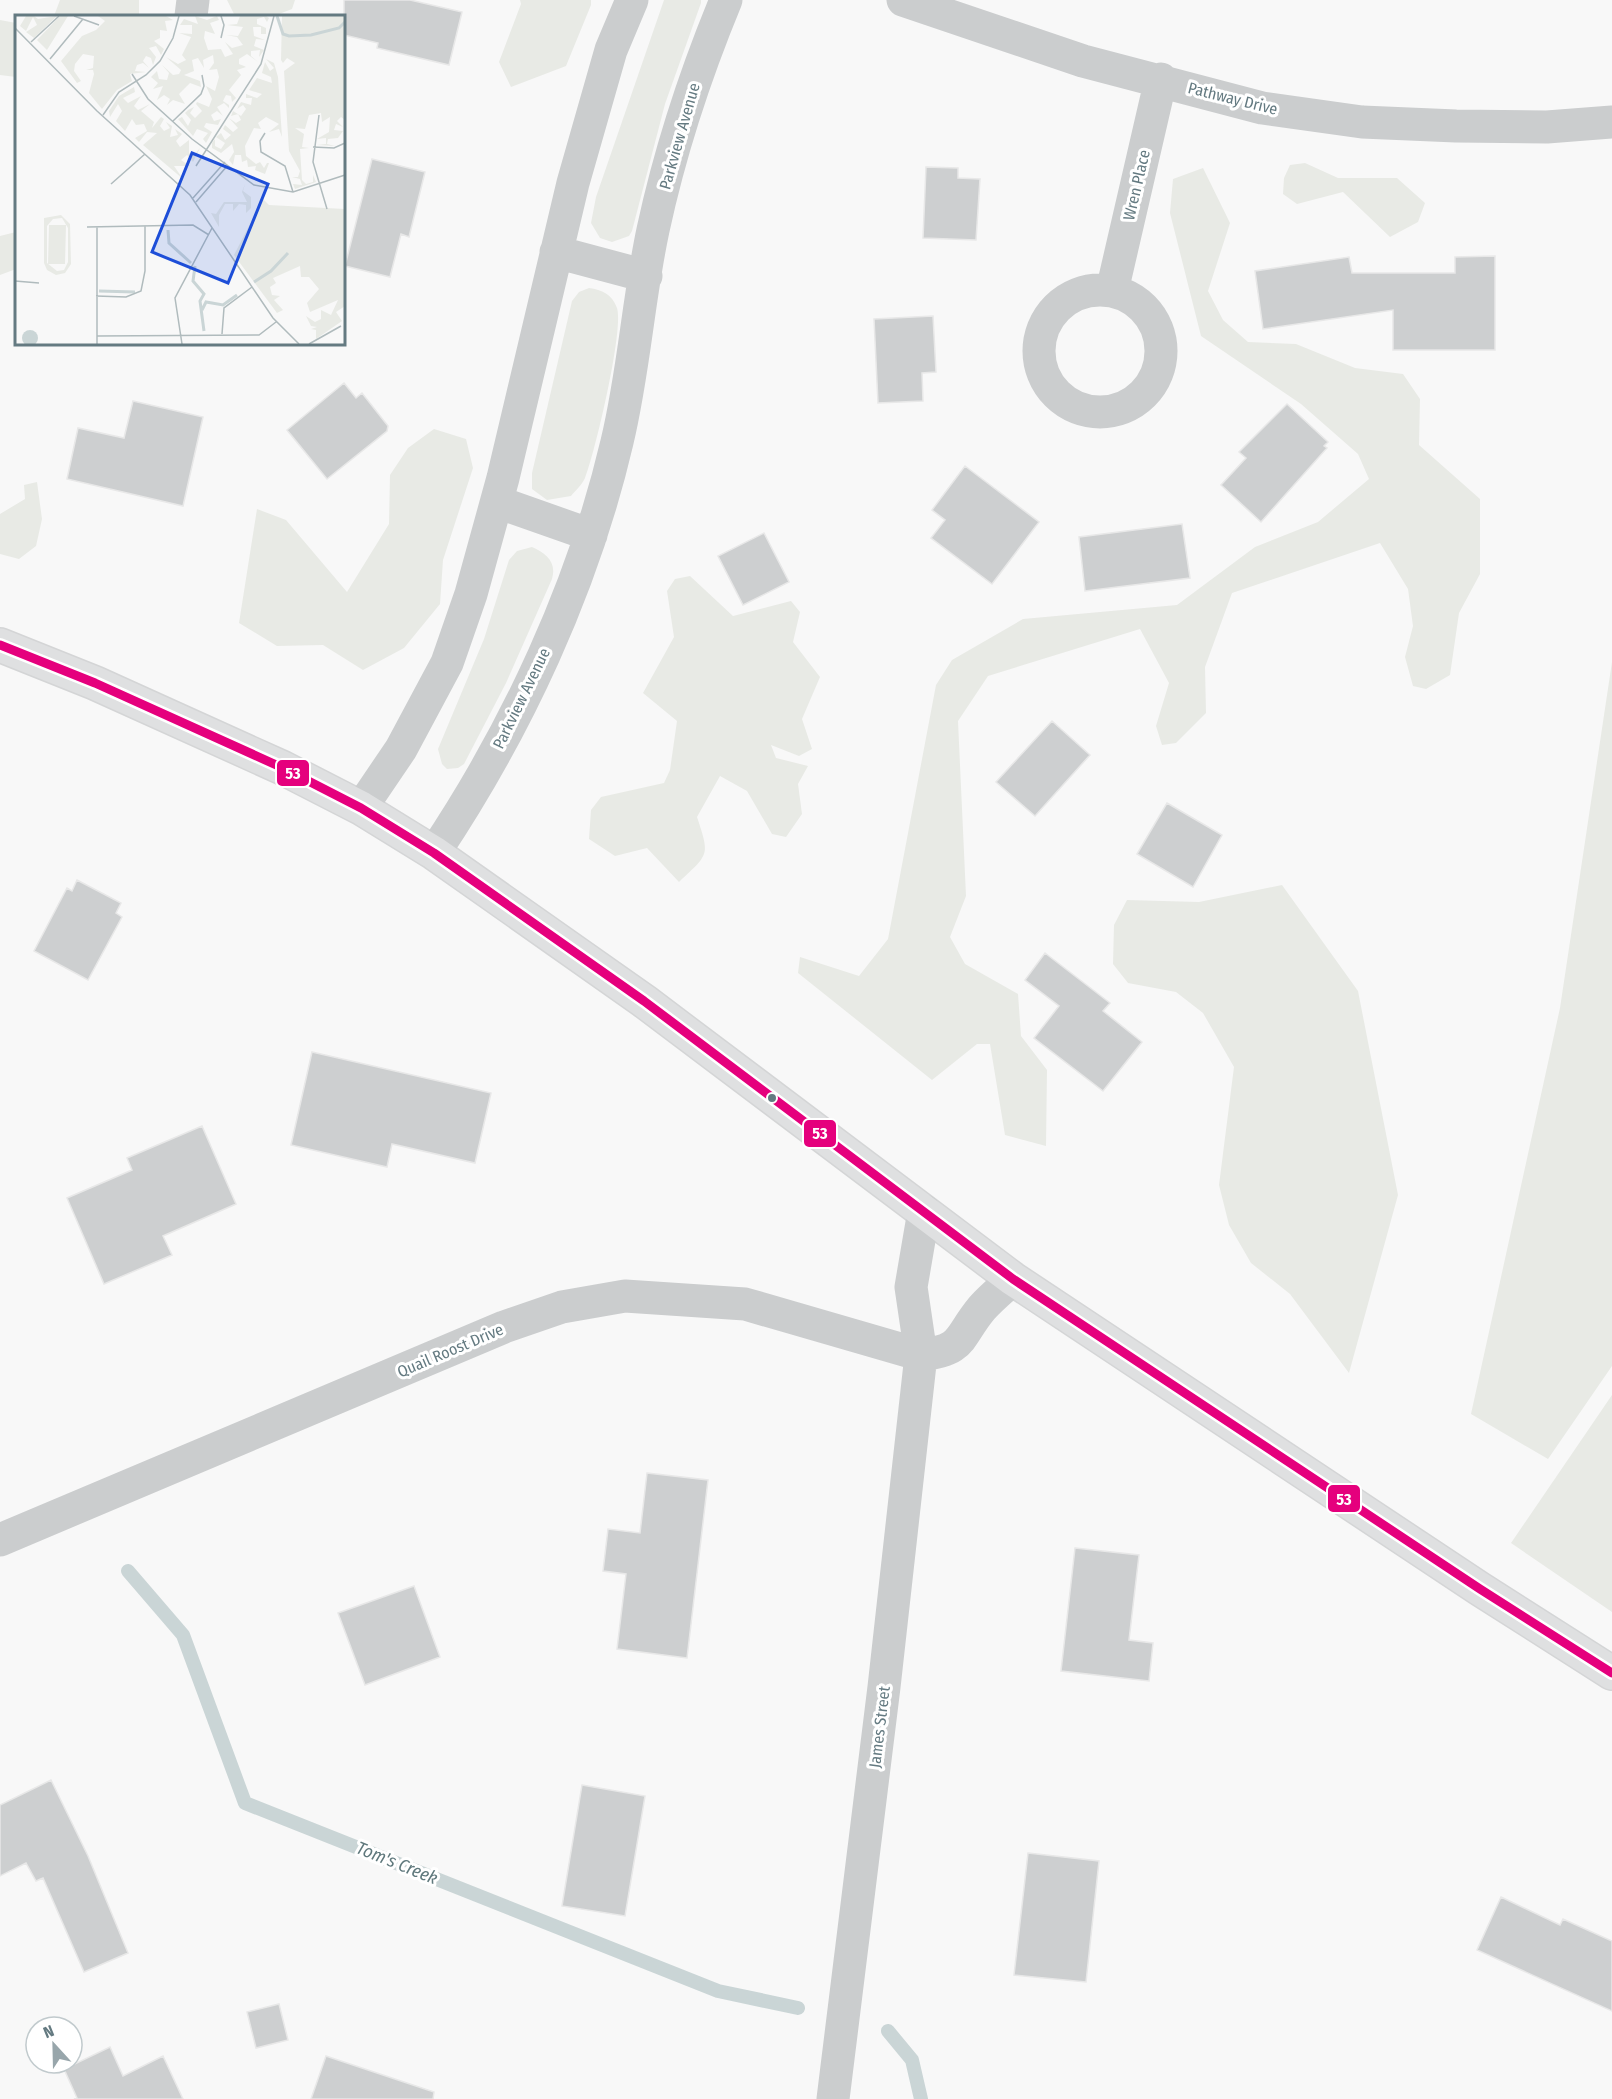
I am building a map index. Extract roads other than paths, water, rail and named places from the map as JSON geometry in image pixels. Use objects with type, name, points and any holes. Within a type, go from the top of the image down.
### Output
[{"type":"main road","points":[[0,645],[94,682],[211,734],[361,808],[434,853],[644,1001],[1013,1279],[1480,1589],[1612,1673]]},
{"type":"street","points":[[191,15],[193,0]]},
{"type":"street","points":[[361,808],[401,749],[447,663],[471,594],[497,502],[556,252],[611,50],[632,0]]},
{"type":"street","name":"Parkview Avenue","points":[[434,853],[473,794],[515,711],[557,625],[591,535],[618,441],[653,232],[687,100],[726,0]]},
{"type":"street","name":"Pathway Drive","points":[[903,0],[1083,61],[1161,79],[1262,108],[1362,122],[1547,128],[1612,122]]},
{"type":"street","name":"Wren Place","points":[[1112,291],[1161,79]]},
{"type":"street","points":[[556,252],[646,276]]},
{"type":"street","points":[[497,502],[591,535]]},
{"type":"street","name":"James Street","points":[[833,2099],[884,1687],[921,1354],[911,1287],[924,1211]]},
{"type":"street","points":[[921,1354],[944,1352],[959,1343],[983,1307],[1013,1279]]},
{"type":"street","name":"Quail Roost Drive","points":[[0,1540],[504,1327],[562,1307],[625,1296],[745,1304],[921,1354]]},
{"type":"waterway","name":"Tom's Creek","points":[[128,1571],[183,1635],[245,1803],[718,1991],[798,2008]]},
{"type":"waterway","name":"Tom's Creek","points":[[888,2031],[912,2060],[921,2099]]}]
